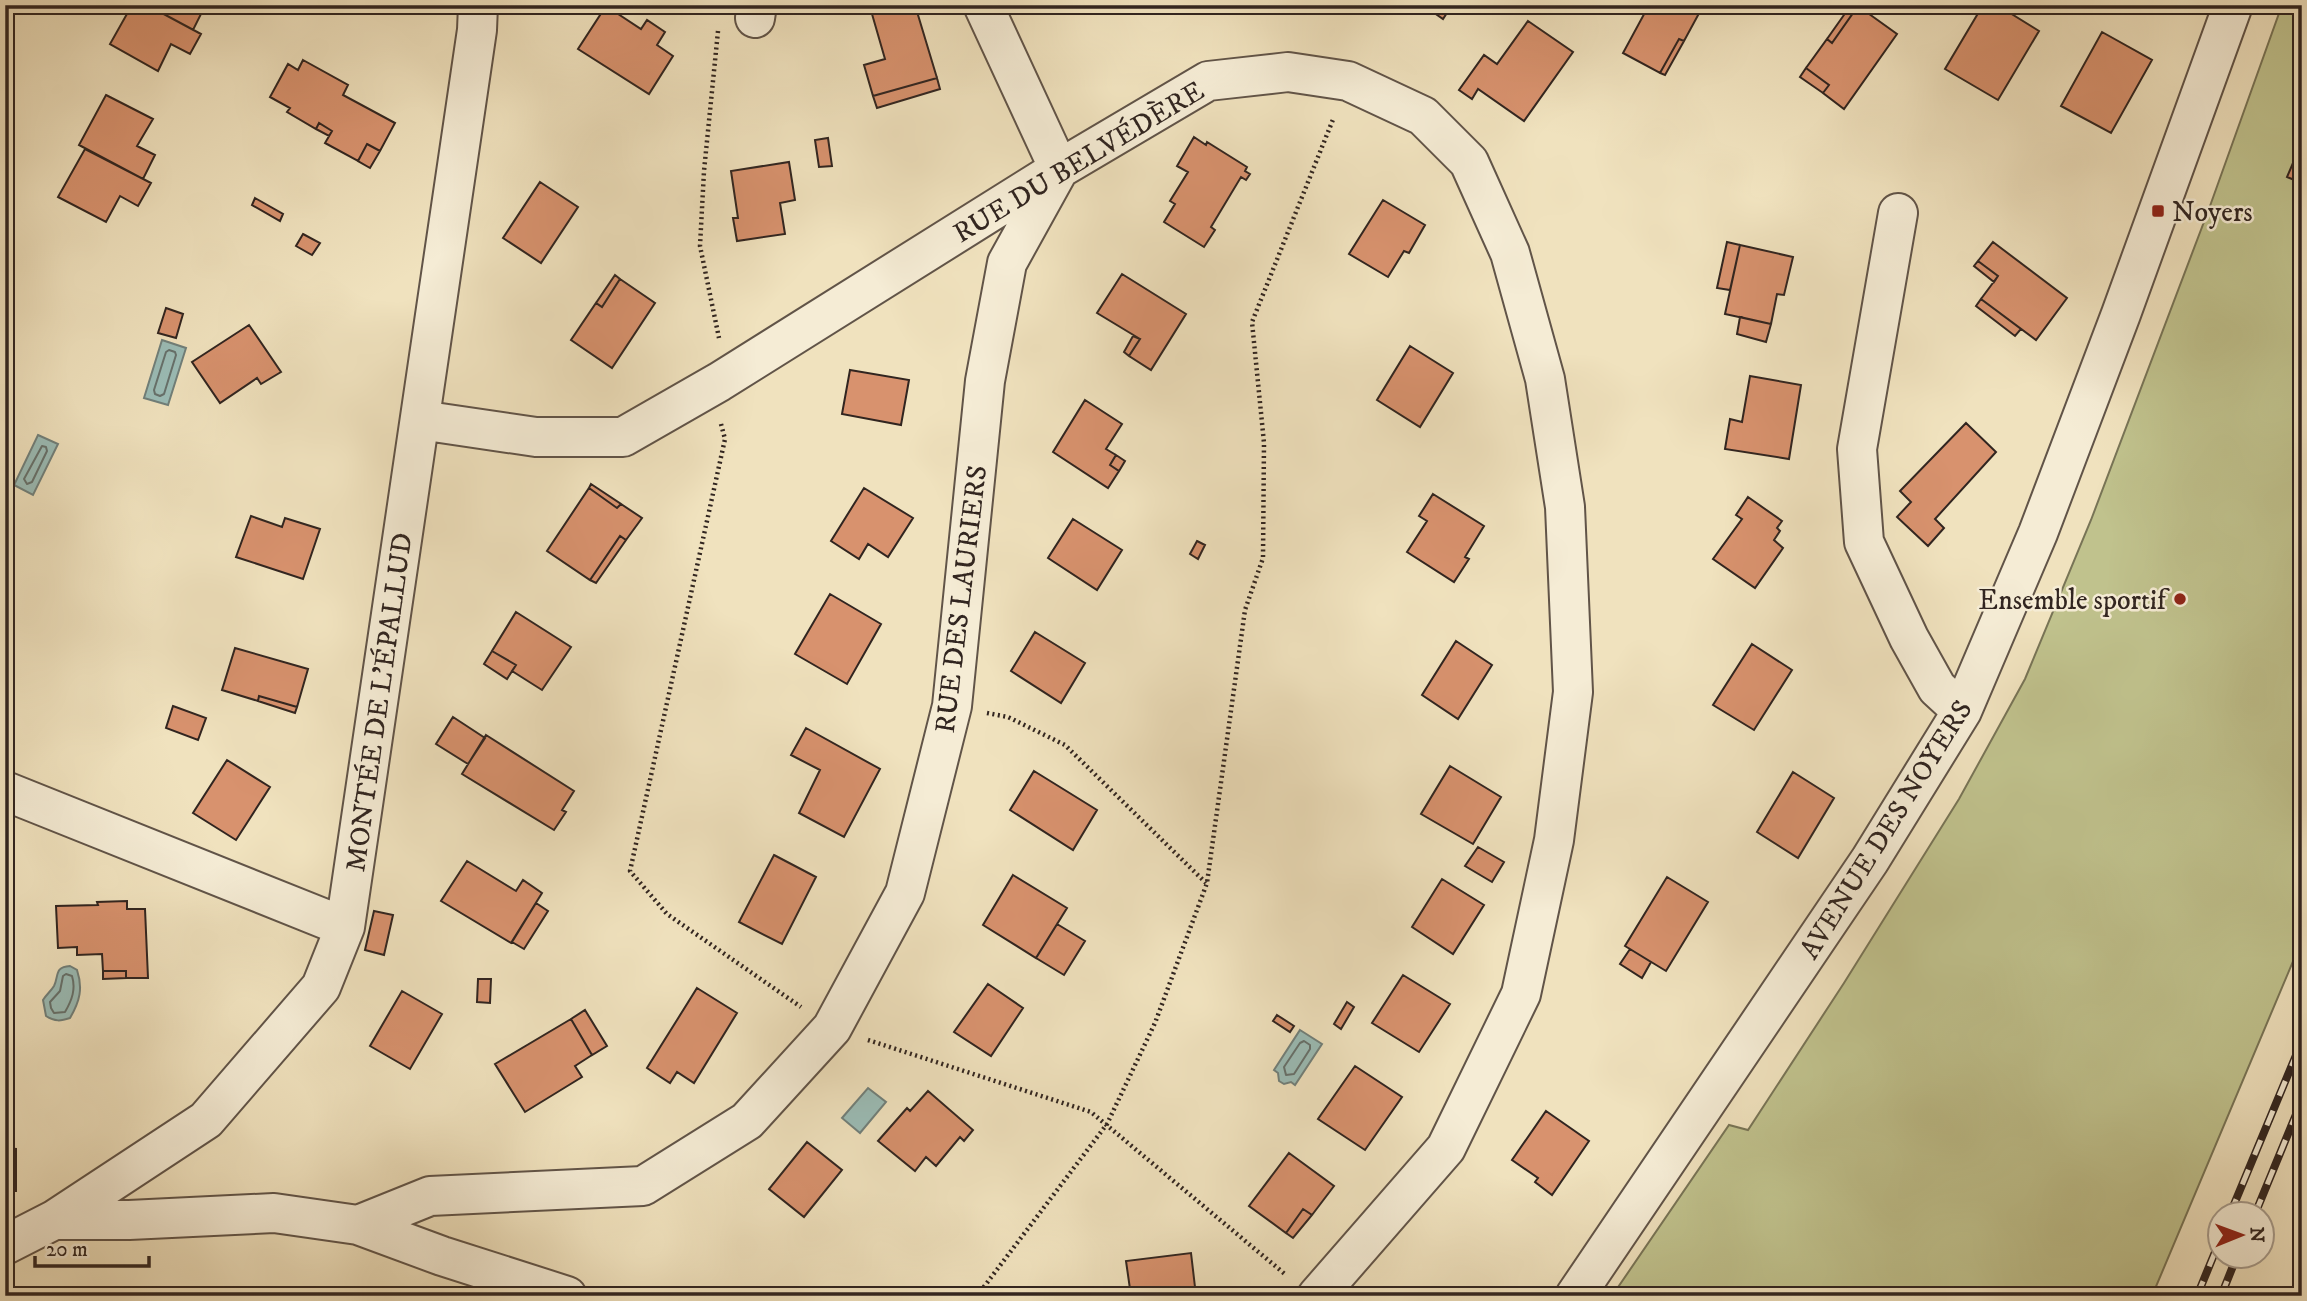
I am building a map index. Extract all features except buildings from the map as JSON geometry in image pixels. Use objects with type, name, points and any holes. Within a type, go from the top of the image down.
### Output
[{"type":"street","name":"MONTÉE DE L'ÉPALLUD","points":[[5,1245],[54,1220],[206,1120],[321,987],[345,927],[477,30],[478,5]]},
{"type":"street","points":[[983,5],[1059,169]]},
{"type":"street","name":"AVENUE DES NOYERS","points":[[1575,1296],[1870,860],[1962,711],[2038,533],[2233,5]]},
{"type":"street","name":"RUE DU BELVÉDÈRE","points":[[420,420],[536,437],[622,437],[719,382],[1059,169],[1208,81],[1288,72],[1348,81],[1423,116],[1469,162],[1510,253],[1545,379],[1565,507],[1573,692],[1555,840],[1521,993],[1446,1149],[1303,1287]]},
{"type":"street","name":"RUE DES LAURIERS","points":[[358,1225],[430,1196],[643,1185],[747,1121],[832,1028],[905,893],[952,706],[985,381],[1007,263],[1059,169]]},
{"type":"street","points":[[1898,213],[1857,449],[1864,542],[1909,638],[1937,688],[1962,711]]},
{"type":"street","points":[[5,791],[345,927]]},
{"type":"street","points":[[54,1220],[129,1220],[274,1213],[358,1225],[442,1256],[567,1296]]},
{"type":"path","points":[[722,351],[700,246],[704,171],[743,17]]},
{"type":"path","points":[[977,1296],[1107,1124],[1155,1023],[1207,883],[1245,610],[1263,558],[1264,443],[1252,322],[1348,81]]},
{"type":"path","points":[[720,417],[725,439],[630,871],[667,914],[832,1028],[1091,1112],[1303,1287]]},
{"type":"path","points":[[952,706],[1008,717],[1065,745],[1207,883]]},
{"type":"green space","name":"Ensemble sportif","points":[[2282,5],[2302,5],[2302,940],[2152,1296],[1612,1296],[1729,1125],[1748,1130],[1959,799],[2025,679],[2091,520],[2210,206]]},
{"type":"water","points":[[162,340],[186,348],[168,405],[144,398]]},
{"type":"water","points":[[38,435],[58,444],[33,495],[14,485]]},
{"type":"water","points":[[70,966],[77,970],[79,977],[80,989],[76,1006],[70,1018],[52,1019],[46,1016],[43,1000],[54,986],[59,970]]},
{"type":"water","points":[[1300,1030],[1322,1044],[1295,1085],[1291,1082],[1284,1084],[1279,1081],[1278,1073],[1274,1070]]},
{"type":"water","points":[[868,1088],[886,1102],[860,1133],[842,1118]]},
{"type":"railway","points":[[2236,1200],[2302,1041]]},
{"type":"railway","points":[[2261,1200],[2302,1100]]},
{"type":"railway","points":[[2197,1296],[2208,1270]]},
{"type":"railway","points":[[2221,1296],[2231,1270]]},
{"type":"place","name":"Noyers","points":[[2158,211]]},
{"type":"place","name":"Ensemble sportif","points":[[2180,599]]}]
